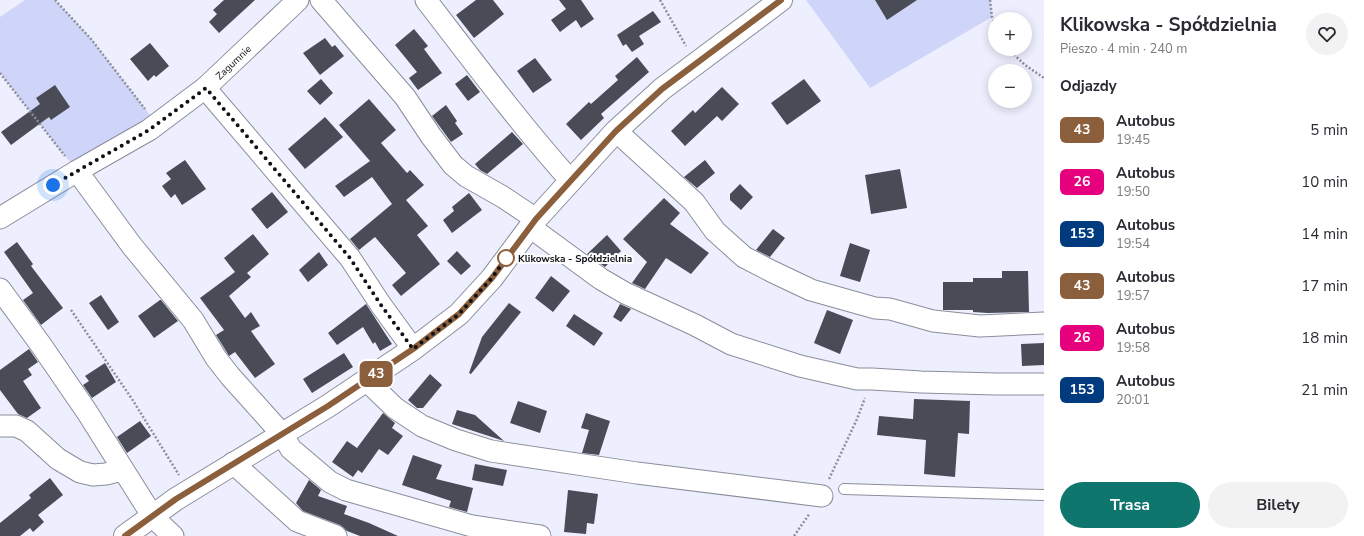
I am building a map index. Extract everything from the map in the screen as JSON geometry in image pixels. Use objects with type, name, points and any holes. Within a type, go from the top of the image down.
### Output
[{"type":"street","name":"Zagumnie","points":[[0,218],[77,171],[149,130],[206,88],[298,0]]},
{"type":"street","points":[[321,0],[406,97],[431,136],[453,166],[466,176],[503,197],[601,279],[625,294],[695,325],[731,344],[800,366],[857,379],[921,382],[1044,384]]},
{"type":"street","points":[[426,0],[502,98],[571,181]]},
{"type":"street","points":[[125,536],[189,490],[282,434],[413,349],[459,314],[492,278],[533,223],[616,131],[662,89],[781,0]]},
{"type":"street","points":[[206,88],[350,258],[381,305],[413,349]]},
{"type":"street","points":[[616,131],[694,202],[715,231],[744,257],[811,290],[875,308],[890,309],[933,321],[980,326],[1044,323]]},
{"type":"street","points":[[77,171],[132,246],[193,320],[216,358],[230,376],[282,434],[291,449],[330,482],[346,490],[472,526],[540,536]]},
{"type":"street","points":[[0,290],[41,345],[83,406],[152,517],[173,536]]},
{"type":"street","points":[[366,380],[395,408],[422,426],[456,440],[491,451],[637,473],[822,496]]},
{"type":"street","points":[[0,426],[16,426],[27,431],[58,459],[80,472],[93,475],[106,474],[122,470]]},
{"type":"street","points":[[233,463],[297,521],[336,536]]},
{"type":"lane","points":[[844,489],[1044,495]]},
{"type":"path","points":[[55,0],[91,39],[157,124]]},
{"type":"path","points":[[660,0],[696,64]]},
{"type":"path","points":[[990,0],[991,12]]},
{"type":"path","points":[[1015,56],[1025,65],[1044,78]]},
{"type":"path","points":[[0,73],[77,171]]},
{"type":"path","points":[[71,310],[132,399],[189,490]]},
{"type":"path","points":[[794,536],[822,496],[857,419],[872,379]]},
{"type":"shaded area","points":[[25,0],[55,0],[91,39],[157,124],[77,171],[0,73],[0,17]]},
{"type":"shaded area","points":[[806,0],[990,0],[991,12],[988,12],[988,19],[870,88]]},
{"type":"building","points":[[224,0],[255,0],[219,33],[209,22],[217,14],[213,10]]},
{"type":"building","points":[[476,0],[493,0],[504,14],[474,38],[456,15]]},
{"type":"building","points":[[559,0],[581,0],[594,19],[581,28],[576,20],[560,32],[551,20],[566,9]]},
{"type":"building","points":[[875,0],[917,0],[887,20]]},
{"type":"building","points":[[653,11],[661,22],[639,36],[644,44],[632,52],[626,44],[623,46],[617,35]]},
{"type":"building","points":[[414,29],[428,46],[424,49],[442,73],[418,90],[409,78],[417,72],[395,45]]},
{"type":"building","points":[[325,38],[332,47],[335,45],[344,56],[320,75],[303,53]]},
{"type":"building","points":[[150,43],[169,66],[156,77],[154,75],[148,81],[130,59]]},
{"type":"building","points":[[637,57],[649,72],[601,114],[604,118],[581,140],[566,124],[589,102],[591,104],[618,80],[615,76]]},
{"type":"building","points":[[535,58],[552,80],[533,93],[517,71]]},
{"type":"building","points":[[467,75],[480,92],[468,101],[455,84]]},
{"type":"building","points":[[321,79],[333,93],[320,105],[307,91]]},
{"type":"building","points":[[804,79],[821,101],[787,125],[771,103]]},
{"type":"building","points":[[55,85],[70,107],[51,120],[49,117],[11,145],[1,132],[40,104],[36,98]]},
{"type":"building","points":[[722,87],[739,104],[722,121],[717,116],[685,146],[671,131],[693,110],[695,113]]},
{"type":"building","points":[[369,99],[396,130],[381,143],[407,173],[410,170],[424,185],[406,200],[428,226],[417,235],[440,264],[401,296],[392,285],[406,273],[375,237],[359,250],[350,239],[392,204],[372,177],[344,197],[335,186],[370,161],[339,125]]},
{"type":"building","points":[[446,105],[457,121],[455,123],[463,134],[451,142],[432,116]]},
{"type":"building","points":[[325,117],[343,137],[305,169],[288,149]]},
{"type":"building","points":[[512,132],[523,144],[487,174],[480,170],[475,164]]},
{"type":"building","points":[[185,160],[206,189],[182,205],[175,194],[171,198],[162,186],[171,179],[166,173]]},
{"type":"building","points":[[705,160],[715,173],[697,188],[684,177]]},
{"type":"building","points":[[900,169],[907,208],[871,214],[865,175]]},
{"type":"building","points":[[740,184],[753,197],[741,210],[730,200],[730,194]]},
{"type":"building","points":[[272,192],[288,212],[267,229],[251,209]]},
{"type":"building","points":[[469,193],[482,210],[452,233],[443,220],[454,211],[452,207]]},
{"type":"building","points":[[664,198],[680,213],[670,224],[709,253],[691,274],[666,258],[645,289],[632,283],[647,262],[623,239]]},
{"type":"building","points":[[773,229],[785,238],[770,257],[756,250]]},
{"type":"building","points":[[253,234],[269,254],[247,273],[251,277],[229,296],[245,318],[251,312],[260,326],[251,331],[275,364],[255,378],[235,352],[229,356],[216,335],[224,330],[200,298],[235,272],[224,258]]},
{"type":"building","points":[[607,235],[621,251],[605,267],[587,254]]},
{"type":"building","points":[[17,242],[33,264],[31,266],[63,308],[41,325],[23,300],[33,293],[4,252]]},
{"type":"building","points":[[850,243],[870,250],[860,282],[840,276]]},
{"type":"building","points":[[457,251],[471,266],[461,275],[447,261]]},
{"type":"building","points":[[319,252],[328,265],[308,282],[299,270]]},
{"type":"building","points":[[1002,271],[1028,271],[1029,312],[988,313],[973,312],[973,310],[943,310],[943,282],[973,282],[973,278],[1002,278]]},
{"type":"building","points":[[551,276],[570,291],[553,312],[535,298]]},
{"type":"building","points":[[101,295],[119,322],[108,330],[89,303]]},
{"type":"building","points":[[160,300],[178,321],[154,338],[138,316]]},
{"type":"building","points":[[509,303],[521,312],[471,374],[469,373],[482,337]]},
{"type":"building","points":[[366,304],[392,344],[380,351],[375,342],[373,344],[363,327],[337,345],[328,333]]},
{"type":"building","points":[[620,304],[631,309],[621,322],[613,317]]},
{"type":"building","points":[[827,310],[853,320],[840,354],[814,343]]},
{"type":"building","points":[[574,314],[603,333],[594,346],[566,326]]},
{"type":"building","points":[[1044,343],[1044,365],[1022,366],[1021,344]]},
{"type":"building","points":[[29,349],[38,362],[28,369],[32,375],[23,381],[41,408],[27,418],[18,414],[0,390],[0,370]]},
{"type":"building","points":[[344,353],[353,367],[312,393],[303,379]]},
{"type":"building","points":[[105,363],[116,382],[92,398],[83,385],[89,381],[85,376]]},
{"type":"building","points":[[430,374],[442,385],[423,408],[417,408],[408,400]]},
{"type":"building","points":[[914,399],[970,401],[969,434],[958,433],[955,477],[924,474],[926,440],[877,435],[879,416],[913,419]]},
{"type":"building","points":[[518,401],[547,411],[540,433],[510,423]]},
{"type":"building","points":[[457,410],[475,415],[504,441],[452,424]]},
{"type":"building","points":[[383,413],[395,423],[392,428],[403,436],[388,455],[379,449],[362,473],[358,470],[353,477],[332,462],[347,441],[357,448]]},
{"type":"building","points":[[586,413],[610,421],[599,455],[582,453],[589,430],[581,428]]},
{"type":"building","points":[[140,421],[151,436],[127,453],[117,437]]},
{"type":"building","points":[[413,455],[442,465],[436,479],[473,488],[467,512],[449,507],[451,501],[402,485]]},
{"type":"building","points":[[475,464],[507,470],[503,486],[472,480]]},
{"type":"building","points":[[50,478],[63,495],[38,515],[44,522],[33,532],[30,528],[20,536],[0,536],[0,523],[31,498],[29,495]]},
{"type":"building","points":[[309,480],[321,490],[318,496],[347,506],[344,514],[398,536],[360,536],[347,531],[340,525],[303,511],[296,503]]},
{"type":"building","points":[[568,490],[598,494],[594,524],[587,523],[586,534],[564,532]]},
{"type":"bus line","name":"43","points":[[125,536],[176,499],[328,406],[413,349],[459,314],[492,278],[536,219],[616,131],[662,89],[781,0]]},
{"type":"place","name":"Klikowska - Spółdzielnia","points":[[506,258]]},
{"type":"route","points":[[53,185],[149,130],[206,88],[350,258],[381,305],[413,349],[459,314],[492,278],[507,257],[506,258]]}]
